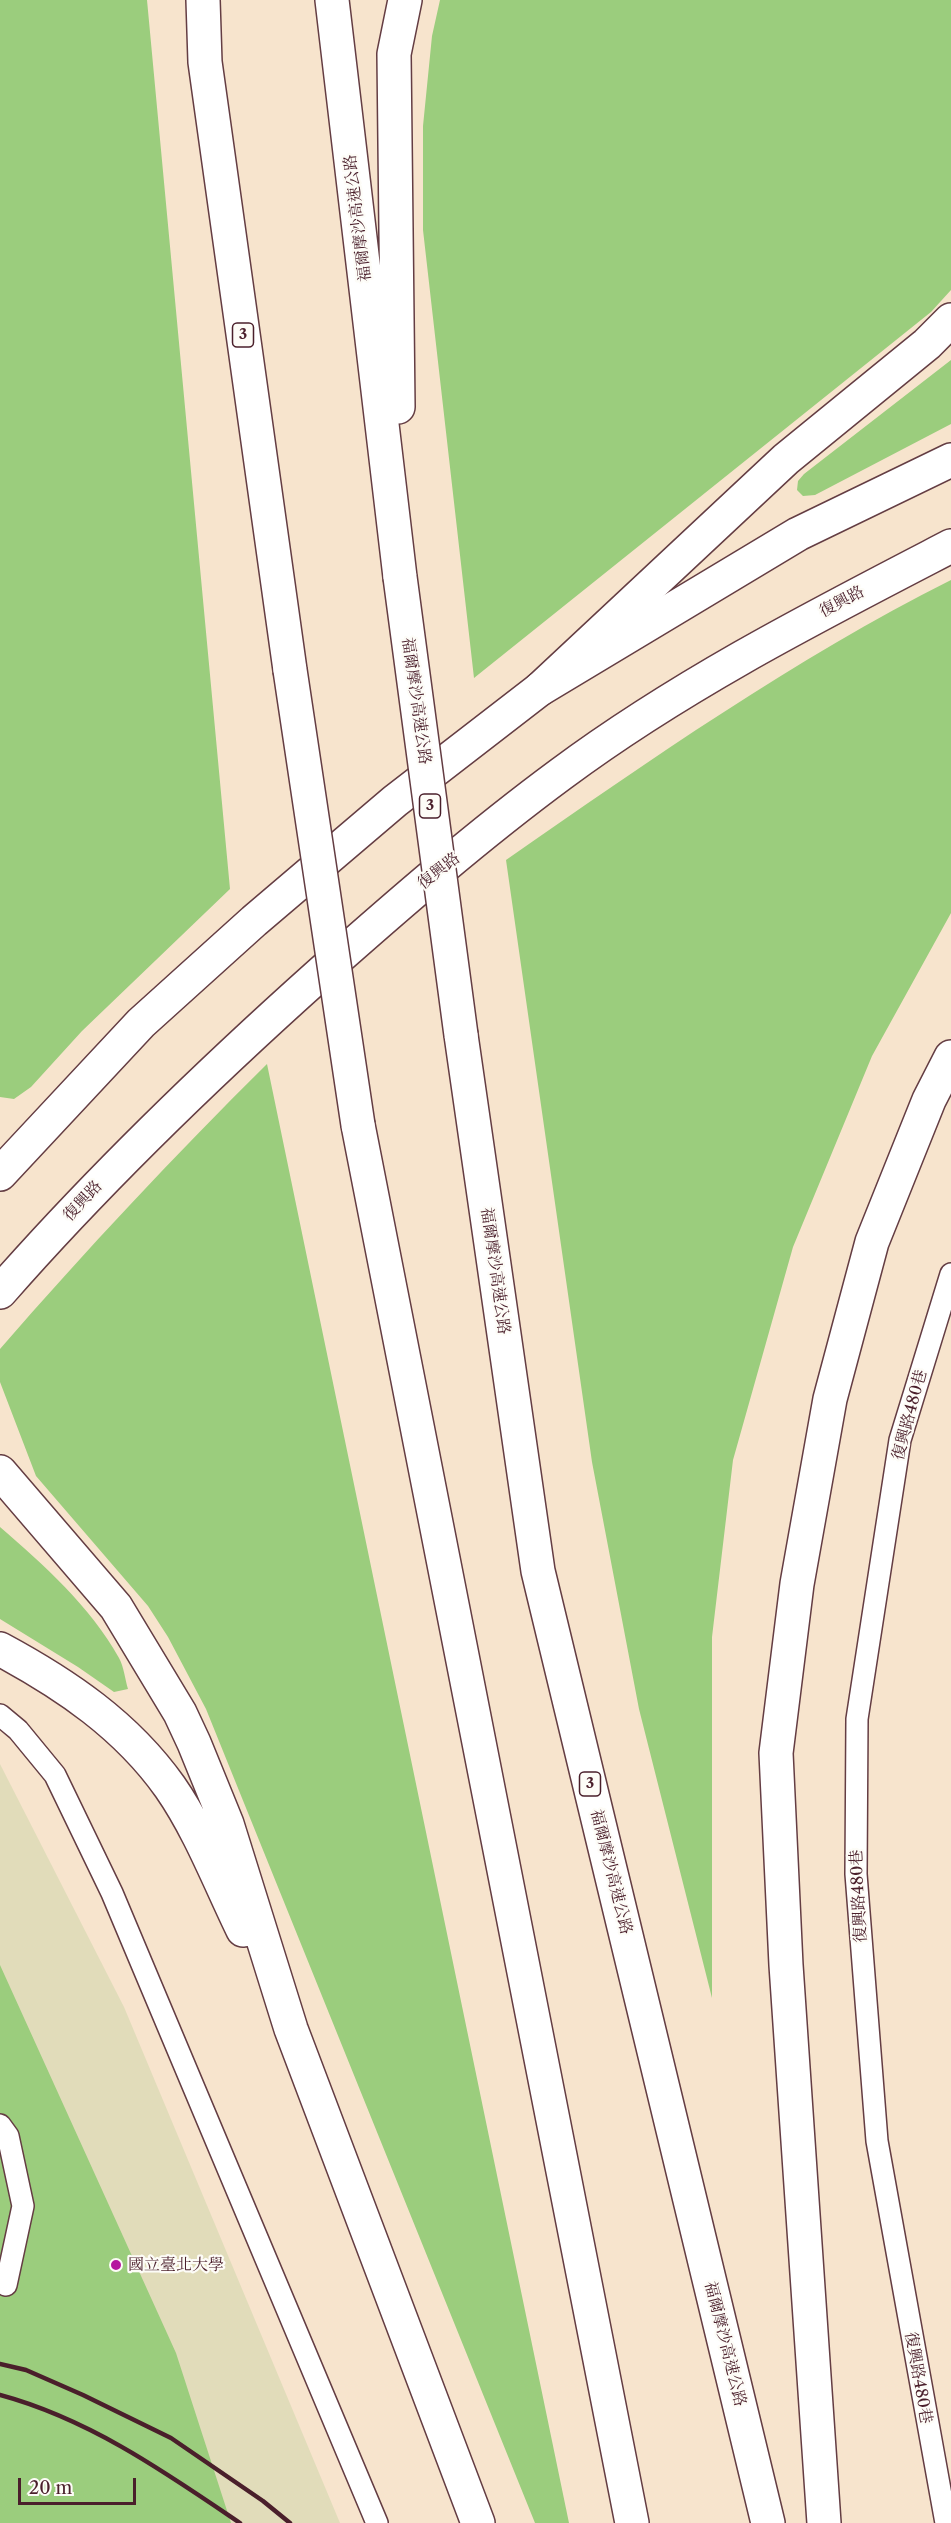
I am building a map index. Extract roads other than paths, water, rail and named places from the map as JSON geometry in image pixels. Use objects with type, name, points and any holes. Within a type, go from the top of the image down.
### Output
[{"type":"main road","name":"3","points":[[203,0],[205,62],[290,670],[358,1125],[632,2523]]},
{"type":"main road","name":"福爾摩沙高速公路","points":[[332,0],[400,577],[461,1035],[538,1571],[768,2523]]},
{"type":"main road","points":[[400,577],[394,54],[405,0]]},
{"type":"main road","points":[[0,1174],[141,1023],[254,921],[395,801],[540,689],[786,459],[927,344],[951,320]]},
{"type":"main road","points":[[540,689],[798,534],[951,460]]},
{"type":"main road","name":"復興路","points":[[0,1292],[148,1132],[268,1020],[414,890],[553,780],[693,686],[837,605],[951,546]]},
{"type":"main road","points":[[824,2523],[786,1965],[776,1753],[796,1584],[830,1399],[872,1242],[929,1100],[951,1057]]},
{"type":"main road","points":[[0,1472],[116,1606],[180,1713],[227,1824],[291,2029],[478,2523]]},
{"type":"main road","points":[[0,1648],[83,1699],[129,1738],[171,1788],[291,2029]]},
{"type":"lane","name":"復興路480巷","points":[[946,2523],[877,2141],[856,1874],[856,1719],[900,1440],[951,1274]]},
{"type":"lane","points":[[0,1715],[18,1730],[55,1775],[112,1893],[377,2523]]},
{"type":"lane","points":[[0,2126],[8,2136],[23,2206],[6,2285]]},
{"type":"railway","points":[[0,2364],[26,2370],[171,2438],[263,2501],[290,2523]]},
{"type":"railway","points":[[0,2395],[33,2405],[95,2433],[155,2466],[240,2523]]},
{"type":"place","name":"國立臺北大學","points":[[116,2265]]}]
